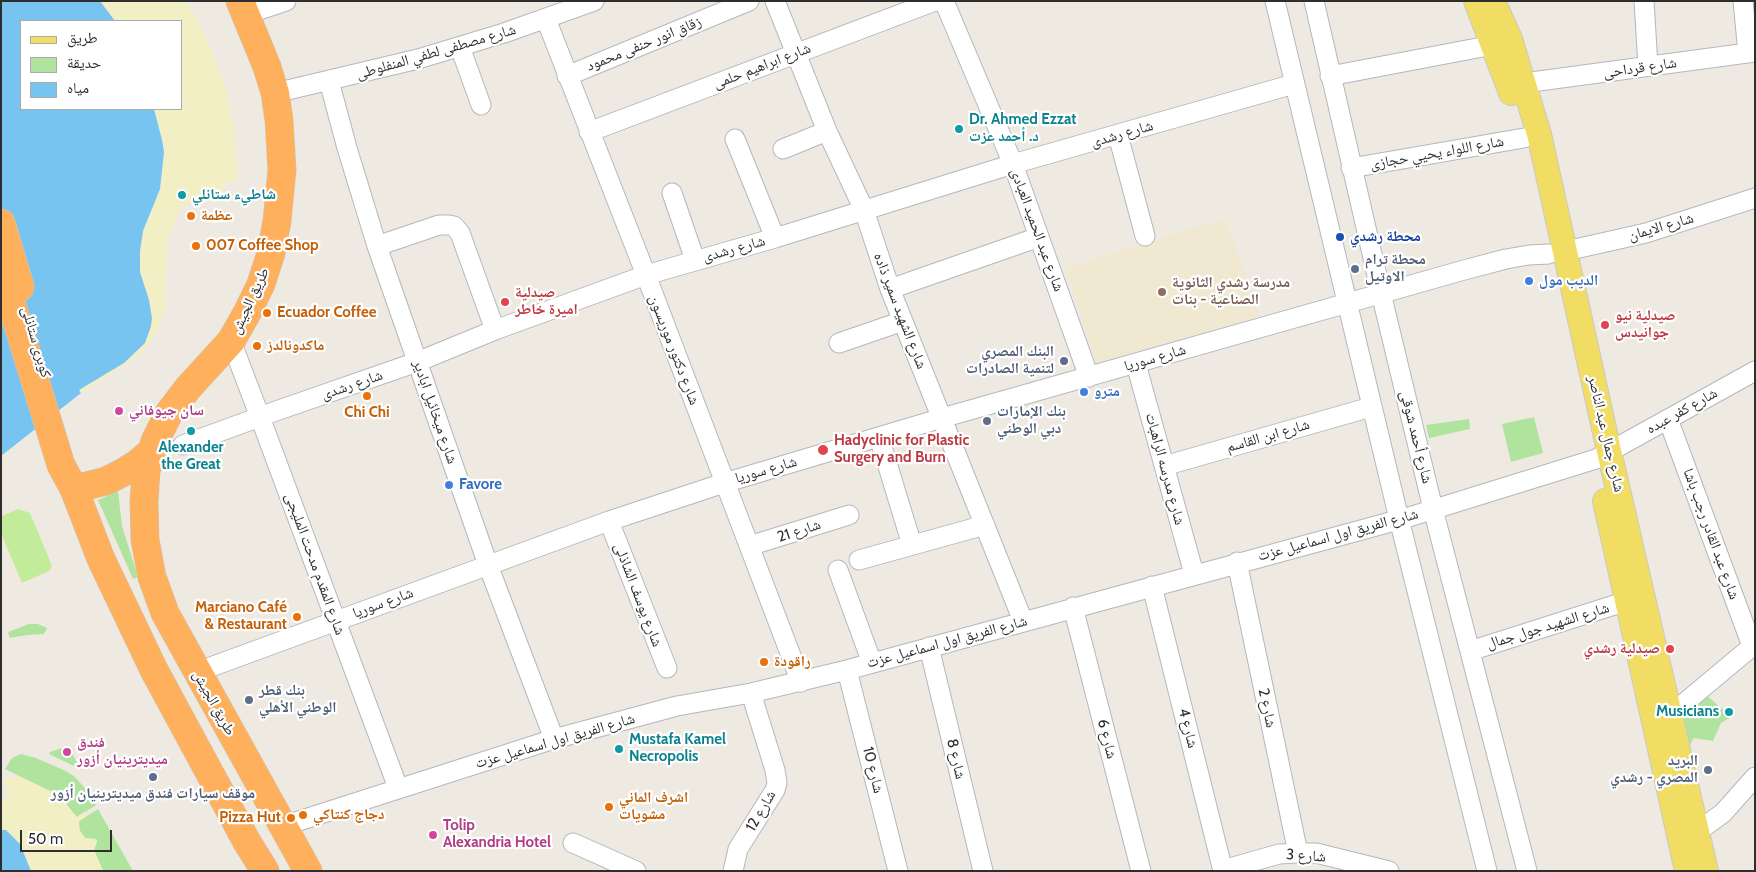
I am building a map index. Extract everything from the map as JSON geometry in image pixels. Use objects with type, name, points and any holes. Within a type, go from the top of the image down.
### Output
[{"type":"highway","name":"طريق الجيش","points":[[243,8],[267,67],[280,128],[282,170],[277,221],[271,253],[261,284],[247,313],[231,341],[188,388],[169,413],[152,451],[146,471],[144,502],[145,540],[152,577],[165,612],[308,871]]},
{"type":"highway","name":"كوبرى ستانلى","points":[[1,224],[66,462]]},
{"type":"highway","name":"كوبرى ستانلى","points":[[1,270],[66,462]]},
{"type":"highway","points":[[74,489],[106,480],[122,473],[152,451]]},
{"type":"highway","points":[[66,462],[74,489],[101,559],[154,670],[247,842],[265,871]]},
{"type":"main road","name":"شارع جمال عبد الناصر","points":[[1476,1],[1502,42],[1524,83],[1539,134],[1557,252]]},
{"type":"main road","name":"شارع جمال عبد الناصر","points":[[1493,1],[1515,106],[1557,252],[1602,455],[1670,715],[1706,871]]},
{"type":"main road","points":[[1502,42],[1507,1]]},
{"type":"main road","name":"شارع جمال عبد الناصر","points":[[1602,455],[1627,601],[1687,871]]},
{"type":"street","points":[[243,8],[286,1]]},
{"type":"street","name":"شارع مصطفى لطفي المنفلوطى","points":[[274,93],[329,81],[460,46],[546,19],[594,1]]},
{"type":"street","name":"زقاق انور حنفى محمود","points":[[567,76],[750,1]]},
{"type":"street","name":"شارع الشهيد سمير ذاده","points":[[775,1],[827,131],[864,210],[890,289],[1023,621]]},
{"type":"street","name":"شارع ابراهيم حلمى","points":[[589,132],[935,1]]},
{"type":"street","name":"شارع عبد الحميد العبادى","points":[[944,1],[1013,164],[1090,377]]},
{"type":"street","points":[[1275,1],[1371,407],[1487,871]]},
{"type":"street","name":"شارع أحمد شوقى","points":[[1314,1],[1330,76],[1433,509],[1527,871]]},
{"type":"street","points":[[1644,1],[1648,66]]},
{"type":"street","points":[[1744,1],[1751,53]]},
{"type":"street","name":"شارع دكتور موريسون","points":[[546,19],[646,274],[801,682]]},
{"type":"street","points":[[1330,76],[1502,42]]},
{"type":"street","points":[[460,46],[481,105]]},
{"type":"street","name":"شارع قرداحى","points":[[1524,83],[1751,53]]},
{"type":"street","name":"شارع ميخائيل ابادير","points":[[329,81],[377,246],[488,565],[554,739]]},
{"type":"street","name":"شارع رشدى","points":[[183,445],[260,416],[417,362],[495,330],[646,274],[776,238],[1013,164],[1294,84]]},
{"type":"street","points":[[783,149],[827,131]]},
{"type":"street","points":[[1118,135],[1145,236]]},
{"type":"street","name":"شارع اللواء يحيي حجازى","points":[[1352,168],[1524,138]]},
{"type":"street","points":[[735,139],[776,238]]},
{"type":"street","points":[[672,193],[695,260]]},
{"type":"street","name":"شارع الايمان","points":[[1557,252],[1646,233],[1755,198]]},
{"type":"street","points":[[377,246],[440,225],[449,224],[454,226],[460,233],[495,330]]},
{"type":"street","points":[[890,289],[1039,237]]},
{"type":"street","name":"شارع سوريا","points":[[197,672],[609,521],[724,483],[942,418],[1381,293],[1506,259],[1557,252]]},
{"type":"street","points":[[839,343],[903,321]]},
{"type":"street","name":"شارع المقدم مدحت المليجى","points":[[231,341],[398,788]]},
{"type":"street","name":"شارع مدرسه الراهبات","points":[[1136,364],[1194,574]]},
{"type":"street","name":"شارع كفر عبده","points":[[1602,455],[1752,376]]},
{"type":"street","name":"شارع ابن القاسم","points":[[1164,466],[1371,407]]},
{"type":"street","name":"شارع عبد القادر رجب باشا","points":[[1668,419],[1754,646]]},
{"type":"street","points":[[879,437],[912,545]]},
{"type":"street","name":"شارع الفريق اول اسماعيل عزت","points":[[283,826],[554,739],[677,706],[751,693],[847,670],[1399,519],[1602,455]]},
{"type":"street","name":"شارع 21","points":[[749,546],[849,515]]},
{"type":"street","name":"شارع يوسف الشاذلى","points":[[609,521],[667,668]]},
{"type":"street","points":[[859,560],[985,525]]},
{"type":"street","name":"شارع 2","points":[[1237,562],[1298,853]]},
{"type":"street","points":[[838,570],[872,663]]},
{"type":"street","name":"شارع 4","points":[[1152,586],[1223,871]]},
{"type":"street","name":"شارع الشهيد جول جمال","points":[[1470,651],[1627,601]]},
{"type":"street","name":"شارع 6","points":[[1073,607],[1141,871]]},
{"type":"street","points":[[1670,715],[1754,646]]},
{"type":"street","name":"شارع 8","points":[[929,647],[983,871]]},
{"type":"street","name":"شارع 10","points":[[847,670],[898,871]]},
{"type":"street","name":"شارع 12","points":[[733,871],[738,850],[775,790],[777,783],[775,770],[751,693]]},
{"type":"street","points":[[1697,832],[1724,813],[1755,777]]},
{"type":"street","points":[[573,843],[636,871]]},
{"type":"street","name":"شارع 3","points":[[1223,871],[1278,854],[1298,853],[1316,853],[1389,871]]},
{"type":"shaded area","name":"مدرسة رشدي الثانوية الصناعية - بنات","points":[[1225,218],[1260,317],[1096,363],[1065,268]]},
{"type":"green space","points":[[1534,417],[1543,453],[1511,462],[1502,424]]},
{"type":"green space","points":[[1469,419],[1470,429],[1429,438],[1426,425]]},
{"type":"green space","points":[[118,491],[122,526],[138,577],[133,579],[98,500]]},
{"type":"green space","points":[[18,509],[30,513],[52,566],[49,571],[22,583],[1,533],[2,516]]},
{"type":"green space","points":[[29,624],[38,624],[47,628],[44,634],[10,638],[8,632]]},
{"type":"green space","points":[[1702,691],[1731,717],[1721,723],[1713,741],[1694,738],[1680,761],[1671,722]]},
{"type":"green space","points":[[68,746],[79,766],[76,767],[49,754]]},
{"type":"green space","points":[[21,754],[36,758],[75,777],[96,805],[77,817],[69,810],[60,790],[50,791],[5,769],[12,758]]},
{"type":"green space","points":[[98,809],[133,871],[103,871],[94,850],[96,839],[85,838],[80,832],[79,821]]},
{"type":"sand","name":"شاطيء ستانلي","points":[[100,1],[187,1],[211,48],[226,89],[234,126],[238,183],[225,182],[223,191],[209,191],[204,200],[194,199],[181,207],[168,237],[164,313],[156,333],[143,352],[81,393],[79,390],[132,357],[145,343],[149,335],[151,309],[142,282],[139,262],[143,231],[160,189],[164,152],[154,110],[182,110],[182,20],[114,20]]},
{"type":"sand","points":[[15,775],[50,791],[62,791],[67,805],[77,817],[84,812],[87,816],[79,821],[79,829],[85,838],[97,840],[94,850],[103,871],[31,871],[20,844],[6,830],[1,830],[1,802],[10,797],[4,780],[6,777],[13,779]]},
{"type":"water","points":[[1,1],[100,1],[114,20],[20,20],[20,110],[154,110],[164,152],[160,189],[143,231],[140,251],[140,272],[149,300],[152,318],[151,326],[145,343],[124,363],[79,390],[81,393],[1,456]]},
{"type":"water","points":[[1,830],[6,830],[20,844],[31,871],[1,871]]},
{"type":"place","name":"Dr. Ahmed Ezzat د. أحمد عزت","points":[[959,129]]},
{"type":"place","name":"شاطيء ستانلي","points":[[182,195]]},
{"type":"place","name":"عظمة","points":[[191,216]]},
{"type":"place","name":"محطة رشدي","points":[[1340,237]]},
{"type":"place","name":"007 Coffee Shop","points":[[196,246]]},
{"type":"place","name":"محطة ترام الاوتيل","points":[[1355,269]]},
{"type":"place","name":"الديب مول","points":[[1529,281]]},
{"type":"place","name":"مدرسة رشدي الثانوية الصناعية - بنات","points":[[1162,292]]},
{"type":"place","name":"صيدلية اميرة خاطر","points":[[505,302]]},
{"type":"place","name":"Ecuador Coffee","points":[[267,313]]},
{"type":"place","name":"صيدلية نيو جوانيدس","points":[[1605,325]]},
{"type":"place","name":"ماكدونالدز","points":[[257,346]]},
{"type":"place","name":"البنك المصري لتنمية الصادرات","points":[[1064,361]]},
{"type":"place","name":"مترو","points":[[1084,392]]},
{"type":"place","name":"Chi Chi","points":[[367,396]]},
{"type":"place","name":"سان جيوفاني","points":[[119,411]]},
{"type":"place","name":"بنك الإمارات دبي الوطني","points":[[987,421]]},
{"type":"place","name":"Alexander the Great","points":[[191,431]]},
{"type":"place","name":"Hadyclinic for Plastic Surgery and Burn","points":[[823,450]]},
{"type":"place","name":"Favore","points":[[449,485]]},
{"type":"place","name":"Marciano Café & Restaurant","points":[[297,617]]},
{"type":"place","name":"صيدلية رشدي","points":[[1670,649]]},
{"type":"place","name":"راقودة","points":[[764,662]]},
{"type":"place","name":"بنك قطر الوطني الأهلي","points":[[249,700]]},
{"type":"place","name":"Musicians","points":[[1729,712]]},
{"type":"place","name":"Mustafa Kamel Necropolis","points":[[619,749]]},
{"type":"place","name":"فندق ميديترينيان أزور","points":[[67,752]]},
{"type":"place","name":"البريد المصري - رشدي","points":[[1708,770]]},
{"type":"place","name":"موقف سيارات فندق ميديترينيان أزور","points":[[153,777]]},
{"type":"place","name":"اشرف الماني مشويات","points":[[609,807]]},
{"type":"place","name":"دجاج كنتاكي","points":[[303,815]]},
{"type":"place","name":"Pizza Hut","points":[[291,818]]},
{"type":"place","name":"Tolip Alexandria Hotel","points":[[433,835]]}]
